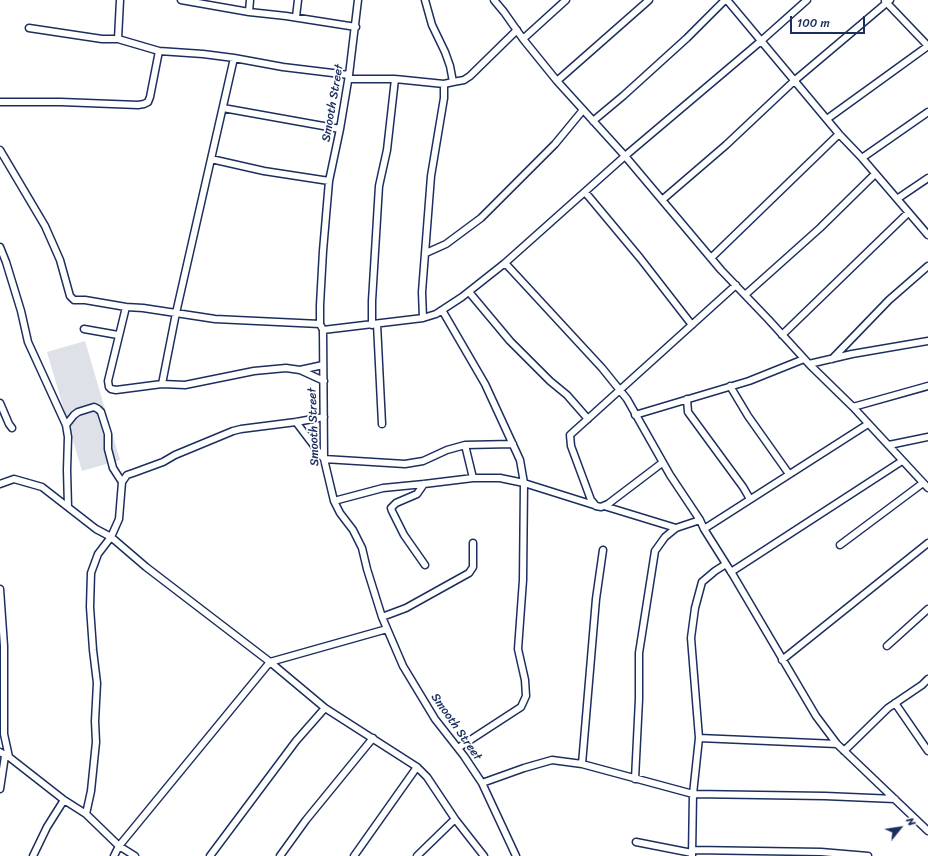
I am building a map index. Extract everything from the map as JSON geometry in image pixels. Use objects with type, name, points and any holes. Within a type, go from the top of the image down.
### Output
[{"type":"street","points":[[118,39],[120,0]]},
{"type":"street","points":[[184,0],[249,12],[356,26]]},
{"type":"street","points":[[249,12],[250,0]]},
{"type":"street","points":[[296,17],[298,0]]},
{"type":"street","name":"Smooth Street","points":[[358,0],[349,77],[329,181],[320,305],[324,381],[324,460],[334,501],[340,513],[353,530],[362,548],[382,617],[403,666],[436,719],[482,783],[516,856]]},
{"type":"street","points":[[425,0],[435,34],[446,52],[453,82]]},
{"type":"street","points":[[494,0],[557,81],[625,156],[710,258],[806,362],[853,407],[928,488]]},
{"type":"street","points":[[523,39],[566,0]]},
{"type":"street","points":[[557,81],[649,0]]},
{"type":"street","points":[[593,121],[687,38],[726,0],[839,134],[862,158],[928,235]]},
{"type":"street","points":[[0,150],[45,226],[60,260],[70,296],[74,300],[85,300],[215,319],[322,327],[374,324],[423,318],[436,314],[469,292],[505,263],[625,156],[761,41],[806,0]]},
{"type":"street","points":[[662,200],[726,145],[794,81],[887,1],[928,46],[827,119]]},
{"type":"street","points":[[28,28],[102,39],[118,39],[159,51],[234,58],[349,77],[395,79],[444,84],[460,81],[470,76],[517,30]]},
{"type":"street","points":[[0,102],[144,104],[148,102],[150,97],[159,51]]},
{"type":"street","points":[[162,384],[176,313],[234,58]]},
{"type":"street","points":[[382,424],[372,301],[379,186],[387,150],[395,79]]},
{"type":"street","points":[[423,318],[422,292],[431,176],[444,98],[444,84]]},
{"type":"street","points":[[223,108],[340,129]]},
{"type":"street","points":[[426,252],[446,244],[481,218],[555,144],[583,110]]},
{"type":"street","points":[[862,158],[928,112]]},
{"type":"street","points":[[710,258],[839,134]]},
{"type":"street","points":[[211,159],[264,171],[329,181]]},
{"type":"street","points":[[745,295],[820,228],[875,174]]},
{"type":"street","points":[[897,199],[928,178]]},
{"type":"street","points":[[585,192],[640,258],[692,325]]},
{"type":"street","points":[[782,335],[908,213]]},
{"type":"street","points":[[0,247],[19,304],[28,342],[66,425],[68,437],[68,507]]},
{"type":"street","points":[[505,263],[602,368],[627,399],[662,463],[700,520],[816,716],[837,744],[928,831]]},
{"type":"street","points":[[832,359],[889,300],[928,266]]},
{"type":"street","points":[[596,506],[591,500],[570,446],[570,435],[736,286]]},
{"type":"street","points":[[469,292],[510,341],[550,382],[567,395],[588,419]]},
{"type":"street","points":[[126,307],[108,381],[109,388],[116,390],[162,384],[185,385],[254,371],[286,368],[300,370],[324,381]]},
{"type":"street","points":[[442,310],[485,384],[520,460],[524,483],[523,580],[518,649],[525,680],[526,696],[521,707],[458,748]]},
{"type":"street","points":[[84,329],[118,335]]},
{"type":"street","points":[[636,415],[806,362],[832,359],[928,341]]},
{"type":"street","points":[[300,370],[323,365]]},
{"type":"street","points":[[730,386],[748,416],[789,474]]},
{"type":"street","points":[[853,407],[928,386]]},
{"type":"street","points":[[687,399],[688,412],[743,487],[750,499]]},
{"type":"street","points":[[0,404],[12,428]]},
{"type":"street","points":[[66,425],[78,412],[94,407],[101,412],[108,434],[108,449],[113,468],[122,482]]},
{"type":"street","points":[[86,814],[92,785],[96,742],[95,721],[97,683],[90,607],[91,573],[98,554],[110,537],[120,514],[122,482],[132,473],[152,466],[233,431],[324,417]]},
{"type":"street","points":[[296,422],[324,460],[409,464],[423,461],[447,450],[465,445],[513,444]]},
{"type":"street","points":[[704,529],[868,424]]},
{"type":"street","points":[[889,446],[928,437]]},
{"type":"street","points":[[465,445],[473,478]]},
{"type":"street","points":[[731,572],[902,461]]},
{"type":"street","points":[[604,506],[662,463]]},
{"type":"street","points":[[334,501],[383,488],[473,478],[500,478],[524,483],[596,506],[604,506],[676,528]]},
{"type":"street","points":[[0,484],[14,479],[42,487],[96,529],[110,537],[146,567],[270,662],[325,708],[417,767],[427,777],[455,819],[484,856]]},
{"type":"street","points":[[840,545],[923,483]]},
{"type":"street","points":[[424,484],[417,494],[396,503],[391,508],[404,534],[425,565]]},
{"type":"street","points":[[635,779],[639,699],[639,653],[655,551],[665,537],[676,528],[700,520]]},
{"type":"street","points":[[382,617],[421,601],[469,573],[473,567],[473,543]]},
{"type":"street","points":[[782,660],[928,543]]},
{"type":"street","points":[[582,764],[596,599],[603,550]]},
{"type":"street","points":[[692,853],[693,794],[699,738],[691,638],[694,608],[702,582],[726,564]]},
{"type":"street","points":[[0,589],[4,646],[5,755],[0,788]]},
{"type":"street","points":[[887,646],[928,609]]},
{"type":"street","points":[[114,856],[119,846],[270,662],[387,629]]},
{"type":"street","points":[[844,751],[888,708],[928,679]]},
{"type":"street","points":[[895,703],[928,751]]},
{"type":"street","points":[[210,856],[296,741],[325,708]]},
{"type":"street","points":[[280,856],[306,820],[373,738]]},
{"type":"street","points":[[699,738],[837,744]]},
{"type":"street","points":[[5,755],[64,800],[86,814],[119,846],[135,856]]},
{"type":"street","points":[[482,783],[552,760],[582,764],[693,794],[825,796],[895,799]]},
{"type":"street","points":[[354,856],[417,767]]},
{"type":"street","points":[[33,856],[47,827],[64,800]]},
{"type":"street","points":[[418,856],[455,819]]},
{"type":"street","points":[[636,842],[692,853],[821,852],[868,856]]},
{"type":"shaded area","points":[[85,341],[120,460],[82,471],[47,352]]}]
